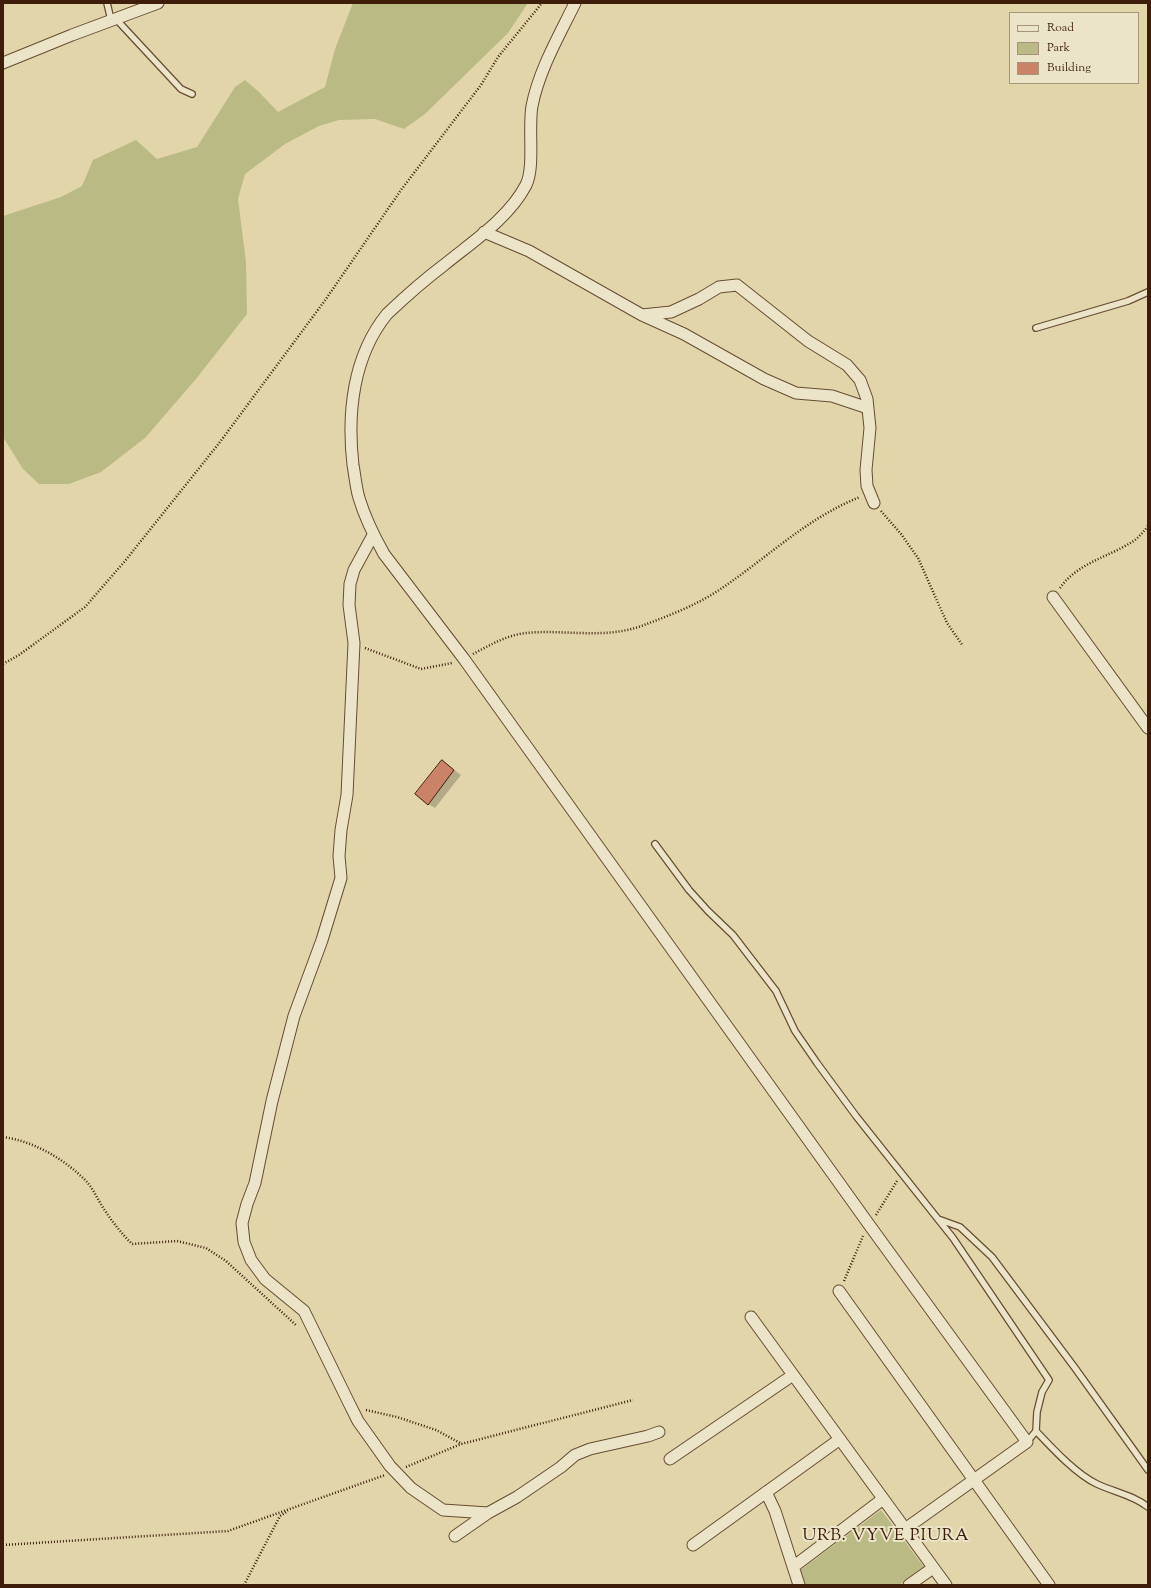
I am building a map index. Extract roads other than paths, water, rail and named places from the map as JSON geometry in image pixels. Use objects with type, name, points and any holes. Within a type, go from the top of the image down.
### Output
[{"type":"street","points":[[3,63],[158,3]]},
{"type":"street","points":[[575,3],[540,80],[532,106],[530,168],[527,183],[512,205],[484,232],[387,314],[375,328],[368,342],[354,388],[351,408],[351,446],[358,497],[373,535],[405,583],[464,659],[874,1232],[1027,1442],[905,1529]]},
{"type":"street","points":[[484,232],[529,251],[642,315],[684,334],[764,379],[796,393],[832,396],[868,408]]},
{"type":"street","points":[[642,315],[670,312],[699,299],[719,287],[738,285],[808,341],[847,365],[860,380],[868,408],[870,428],[866,470],[867,486],[872,498]]},
{"type":"street","points":[[373,535],[354,570],[350,584],[350,604],[354,643],[347,795],[341,830],[339,856],[341,878],[322,940],[294,1016],[272,1101],[255,1183],[242,1223],[244,1242],[251,1260],[265,1279],[304,1312],[358,1421],[395,1472],[411,1488],[443,1510],[488,1513]]},
{"type":"street","points":[[1054,597],[1148,728]]},
{"type":"street","points":[[839,1291],[973,1481],[1049,1585]]},
{"type":"street","points":[[751,1317],[946,1585]]},
{"type":"street","points":[[670,1459],[793,1375]]},
{"type":"street","points":[[455,1536],[488,1513],[517,1497],[561,1467],[575,1455],[590,1449],[648,1436],[659,1432]]},
{"type":"street","points":[[693,1545],[840,1439]]},
{"type":"street","points":[[766,1492],[776,1511],[799,1585]]},
{"type":"street","points":[[793,1567],[883,1499]]},
{"type":"street","points":[[909,1585],[933,1568]]},
{"type":"lane","points":[[107,3],[114,19],[181,89],[192,94]]},
{"type":"lane","points":[[1036,328],[1128,301],[1148,292]]},
{"type":"lane","points":[[655,844],[689,890],[733,935],[776,991],[795,1031],[856,1116],[953,1238],[1049,1380],[1042,1392],[1038,1406],[1036,1431],[1027,1442]]},
{"type":"lane","points":[[937,1219],[960,1227],[992,1257],[1075,1368],[1148,1470]]},
{"type":"lane","points":[[1036,1431],[1063,1459],[1096,1484],[1140,1501],[1148,1507]]},
{"type":"district","name":"URB. VYVE PIURA","points":[[886,1537]]}]
